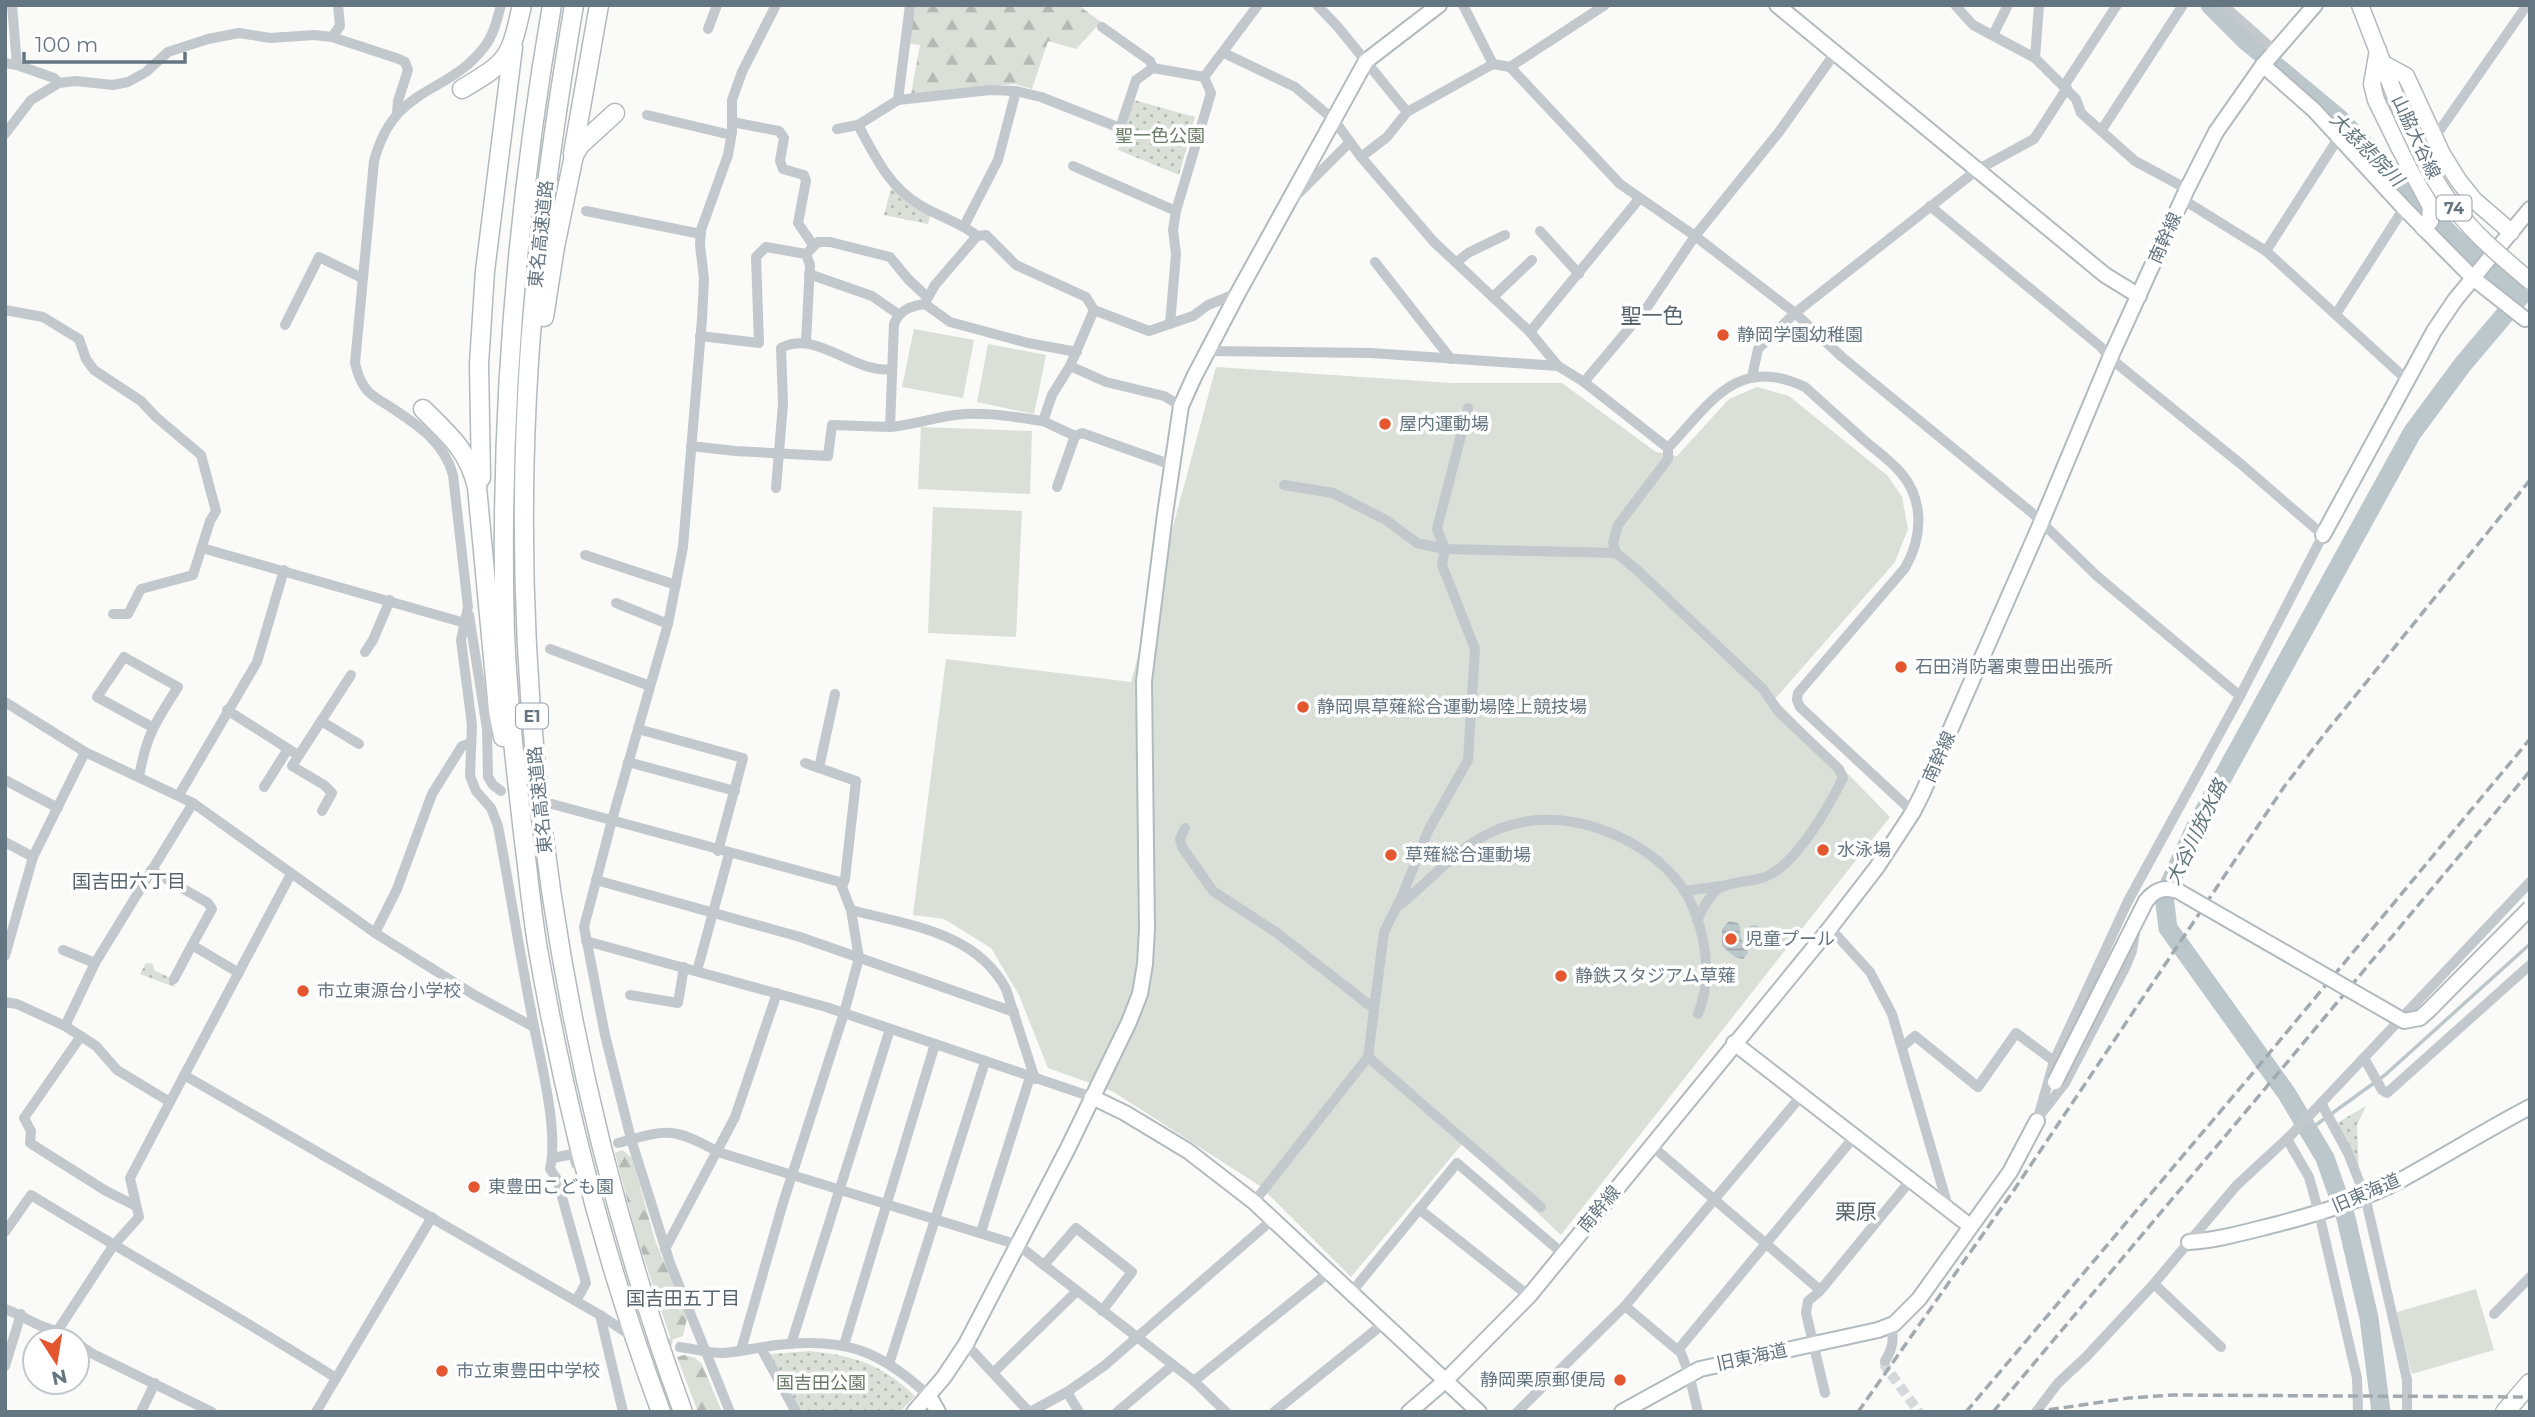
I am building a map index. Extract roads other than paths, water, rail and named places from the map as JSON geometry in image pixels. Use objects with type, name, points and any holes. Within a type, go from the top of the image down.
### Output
[{"type":"highway","points":[[484,558],[481,338],[485,271],[513,47],[522,5]]},
{"type":"highway","name":"東名高速道路","points":[[552,5],[530,148],[509,360],[505,448],[505,636],[520,805],[538,951],[570,1110],[591,1192],[661,1412]]},
{"type":"highway","name":"東名高速道路","points":[[574,5],[551,149],[529,361],[526,459],[527,615],[534,746],[545,850],[563,965],[587,1087],[648,1309],[683,1412]]},
{"type":"highway","points":[[526,459],[540,339],[599,5]]},
{"type":"highway","points":[[462,89],[494,69],[513,47]]},
{"type":"highway","points":[[567,185],[580,145],[615,113]]},
{"type":"highway","points":[[423,409],[451,435],[470,462],[477,487],[498,711],[538,951]]},
{"type":"highway","points":[[2505,1412],[2530,1383]]},
{"type":"highway","points":[[2521,1412],[2530,1401]]},
{"type":"main road","name":"山脇大谷線","points":[[2360,5],[2403,116],[2428,167],[2455,209],[2487,244],[2530,281]]},
{"type":"main road","points":[[2424,228],[2430,221],[2431,207],[2376,100],[2372,84],[2381,57],[2406,76],[2442,154],[2458,180],[2474,200],[2511,232]]},
{"type":"street","points":[[12,5],[9,24],[17,65]]},
{"type":"street","points":[[332,37],[340,26],[338,5]]},
{"type":"street","points":[[501,5],[493,32],[477,55],[397,113],[383,134],[374,161],[355,350],[358,373],[366,389],[436,441],[451,465],[468,607],[484,704],[488,777],[501,791]]},
{"type":"street","points":[[708,29],[717,5]]},
{"type":"street","points":[[730,1412],[666,1249],[631,1139],[605,1035],[584,927],[668,624],[685,533],[704,279],[701,234],[728,155],[732,100],[742,72],[776,5]]},
{"type":"street","points":[[898,100],[910,5]]},
{"type":"street","points":[[1204,77],[1258,5]]},
{"type":"street","points":[[1317,5],[1407,113]]},
{"type":"street","points":[[914,1412],[929,1396],[966,1344],[1093,1097],[1140,994],[1145,964],[1144,681],[1181,406],[1238,293],[1366,61],[1438,5]]},
{"type":"street","points":[[1463,5],[1493,64]]},
{"type":"street","points":[[1510,67],[1605,5]]},
{"type":"street","points":[[1777,5],[2105,275],[2139,296]]},
{"type":"street","points":[[1955,5],[1973,25],[2035,58],[2076,99],[2081,113],[2135,161],[2266,251],[2407,380]]},
{"type":"street","points":[[1993,35],[2008,5]]},
{"type":"street","points":[[2035,58],[2039,5]]},
{"type":"street","points":[[1752,377],[1758,349],[1795,313],[1977,170],[2034,139],[2117,5]]},
{"type":"street","points":[[2101,131],[2183,5]]},
{"type":"street","points":[[2223,5],[2275,51]]},
{"type":"street","name":"南幹線","points":[[1409,1412],[1445,1381],[1529,1296],[1830,928],[1877,867],[1913,812],[2184,194],[2216,132],[2263,65],[2315,5]]},
{"type":"street","points":[[2435,137],[2527,5]]},
{"type":"street","points":[[1102,27],[1150,61],[1153,68]]},
{"type":"street","points":[[5,134],[32,100],[59,83],[75,81],[113,86],[121,84],[146,72],[168,52],[179,47],[239,33],[270,38],[303,34],[332,37],[405,62],[408,70],[397,113]]},
{"type":"street","points":[[1224,53],[1295,87],[1334,120],[1361,157],[1434,242],[1530,332],[1558,366],[1584,382],[1668,448]]},
{"type":"street","points":[[1584,382],[1648,306],[1695,236],[1779,132],[1835,53]]},
{"type":"street","points":[[5,63],[54,78],[59,83]]},
{"type":"street","points":[[1361,157],[1387,137],[1407,113],[1493,64],[1510,67],[1620,184],[1695,236],[1795,313],[1842,357],[2041,523],[2096,576],[2239,696]]},
{"type":"street","points":[[2263,65],[2314,110],[2424,228],[2525,319]]},
{"type":"street","points":[[837,129],[858,125],[898,100],[990,90],[1016,91],[1041,97],[1120,128],[1136,80],[1153,68],[1204,77]]},
{"type":"street","points":[[1170,324],[1176,254],[1173,230],[1176,211],[1211,93],[1204,77]]},
{"type":"street","points":[[964,226],[998,160],[1016,91]]},
{"type":"street","points":[[646,115],[731,135]]},
{"type":"street","points":[[732,122],[779,131],[784,138],[780,161],[783,169],[804,175],[806,181],[798,222],[809,249],[806,342]]},
{"type":"street","points":[[858,125],[882,171],[898,189],[918,204],[964,226],[977,236]]},
{"type":"street","points":[[2266,251],[2339,137]]},
{"type":"street","points":[[1289,203],[1298,197],[1350,142]]},
{"type":"street","points":[[1073,166],[1176,211]]},
{"type":"street","points":[[1530,332],[1639,199]]},
{"type":"street","points":[[1930,206],[2323,535]]},
{"type":"street","points":[[2336,314],[2404,208]]},
{"type":"street","points":[[2037,1121],[2054,1061],[2116,927],[2323,535],[2434,331],[2478,279],[2490,258],[2530,209]]},
{"type":"street","points":[[586,211],[701,234]]},
{"type":"street","points":[[1540,231],[1579,274]]},
{"type":"street","points":[[890,427],[894,324],[898,314],[926,300],[977,236],[985,235],[1016,265],[1086,298],[1094,310],[1149,331],[1193,316],[1208,305],[1238,293]]},
{"type":"street","points":[[1457,262],[1468,253],[1505,235]]},
{"type":"street","points":[[700,336],[759,343],[756,257],[766,247],[809,249],[818,242],[830,242],[890,257],[926,300],[950,322],[1028,343],[1077,352]]},
{"type":"street","points":[[285,325],[319,257],[362,278]]},
{"type":"street","points":[[1493,297],[1532,260]]},
{"type":"street","points":[[1375,262],[1451,359]]},
{"type":"street","points":[[809,274],[872,296],[898,314]]},
{"type":"street","points":[[1043,421],[1052,396],[1077,352],[1094,310]]},
{"type":"street","points":[[6,312],[43,317],[79,339],[86,359],[94,370],[141,401],[201,454],[216,511],[210,520],[193,575],[141,589],[128,614],[113,614]]},
{"type":"street","points":[[776,488],[784,390],[781,348],[806,342],[873,370],[891,369]]},
{"type":"street","points":[[1208,351],[1371,353],[1558,366]]},
{"type":"street","points":[[1070,366],[1106,382],[1164,396],[1181,406]]},
{"type":"street","points":[[1616,554],[1613,543],[1618,525],[1668,458],[1668,448],[1725,389],[1738,380],[1769,376],[1790,380],[1805,387],[1902,474],[1913,493],[1919,513],[1919,534],[1905,568],[1798,693],[1797,700],[1800,707],[1913,812]]},
{"type":"street","points":[[1254,1202],[1368,1057],[1384,932],[1428,831],[1468,760],[1475,649],[1442,565],[1445,549],[1437,528],[1468,408]]},
{"type":"street","points":[[691,446],[735,452],[828,456],[832,425],[890,427],[988,414],[1043,421],[1075,436]]},
{"type":"street","points":[[1057,487],[1075,436],[1082,433],[1172,465]]},
{"type":"street","points":[[1283,485],[1333,493],[1386,520],[1418,543],[1445,549],[1616,554],[1636,569],[1763,690],[1779,711],[1839,769],[1843,778],[1816,823],[1782,867],[1774,873],[1752,882],[1684,891]]},
{"type":"street","points":[[202,548],[465,623]]},
{"type":"street","points":[[585,555],[676,584]]},
{"type":"street","points":[[179,795],[257,662],[284,570]]},
{"type":"street","points":[[365,652],[390,600]]},
{"type":"street","points":[[616,603],[668,624]]},
{"type":"street","points":[[468,607],[462,648],[470,705],[470,776],[476,791],[495,814],[544,1074],[553,1158],[550,1169],[557,1179],[586,1283],[576,1301]]},
{"type":"street","points":[[550,649],[650,686]]},
{"type":"street","points":[[139,776],[144,748],[152,727],[178,687],[124,657],[97,697],[152,727]]},
{"type":"street","points":[[322,811],[332,793],[324,785],[292,766],[351,675]]},
{"type":"street","points":[[819,768],[835,694]]},
{"type":"street","points":[[5,702],[85,752],[179,795],[374,933],[476,996],[534,1027]]},
{"type":"street","points":[[227,710],[298,755]]},
{"type":"street","points":[[321,721],[359,744]]},
{"type":"street","points":[[638,729],[743,758],[713,912],[697,971]]},
{"type":"street","points":[[374,933],[397,889],[432,794],[462,746],[471,743]]},
{"type":"street","points":[[264,787],[288,749]]},
{"type":"street","points":[[5,956],[33,857],[85,752]]},
{"type":"street","points":[[628,762],[735,791]]},
{"type":"street","points":[[805,764],[856,781],[842,887]]},
{"type":"street","points":[[5,780],[58,808]]},
{"type":"street","points":[[65,1026],[95,963],[192,803]]},
{"type":"street","points":[[552,804],[840,882],[851,910],[859,958],[783,1203],[741,1350]]},
{"type":"street","points":[[1397,907],[1473,841],[1510,826],[1547,820],[1589,825],[1631,843],[1648,854],[1684,891],[1697,919],[1705,952],[1707,970],[1704,996],[1698,1014]]},
{"type":"street","points":[[1185,828],[1181,839],[1182,847],[1213,891],[1277,933],[1373,1008]]},
{"type":"street","points":[[5,842],[33,857]]},
{"type":"street","points":[[151,870],[208,903],[212,909],[174,979]]},
{"type":"street","points":[[2037,1121],[2065,1083],[2126,966],[2132,951],[2144,870]]},
{"type":"street","points":[[60,1326],[113,1246],[138,1217],[130,1178],[291,874]]},
{"type":"street","points":[[596,880],[800,937],[1014,1012]]},
{"type":"street","points":[[2036,1412],[2058,1383],[2154,1284],[2236,1186],[2320,1105],[2530,882]]},
{"type":"street","points":[[1697,919],[1711,897],[1723,886]]},
{"type":"street","points":[[1885,1361],[1894,1339],[1891,1325],[1919,1299],[2010,1172],[2146,901],[2153,893],[2169,888],[2178,891],[2404,1021],[2420,1017],[2429,1010],[2530,908]]},
{"type":"street","points":[[851,910],[964,944],[987,962],[999,976],[1014,1012],[1032,1078],[981,1232]]},
{"type":"street","points":[[2116,927],[2123,921],[2129,921],[2135,934]]},
{"type":"street","points":[[1830,928],[1870,972],[1892,1014],[1949,1210]]},
{"type":"street","points":[[586,941],[844,1013],[1093,1097],[1125,1113],[1188,1151],[1254,1202],[1479,1412]]},
{"type":"street","points":[[192,945],[239,973]]},
{"type":"street","points":[[63,950],[95,963]]},
{"type":"street","points":[[2364,1058],[2382,1090],[2387,1093],[2530,965]]},
{"type":"street","points":[[630,995],[678,1003],[684,967]]},
{"type":"street","points":[[666,1249],[735,1117],[777,993]]},
{"type":"street","points":[[5,1000],[65,1026],[96,1046],[117,1070],[170,1101]]},
{"type":"street","points":[[791,1344],[890,1029]]},
{"type":"street","points":[[1902,1047],[1915,1036],[1978,1087],[2016,1033],[2054,1061]]},
{"type":"street","points":[[81,1037],[24,1118],[31,1131],[30,1143],[106,1191],[136,1206]]},
{"type":"street","points":[[1734,1043],[1970,1226]]},
{"type":"street","points":[[844,1345],[935,1044]]},
{"type":"street","points":[[1368,1057],[1541,1207]]},
{"type":"street","points":[[889,1364],[985,1062]]},
{"type":"street","points":[[184,1075],[432,1217],[627,1333]]},
{"type":"street","points":[[1517,1412],[1625,1306],[1801,1096]]},
{"type":"street","points":[[2320,1105],[2348,1153],[2365,1196],[2407,1380],[2407,1412]]},
{"type":"street","name":"旧東海道","points":[[2189,1242],[2230,1236],[2319,1213],[2365,1196],[2398,1181],[2461,1143],[2530,1107]]},
{"type":"street","points":[[618,1143],[672,1131],[691,1136],[718,1152],[1018,1245],[1195,1381],[1226,1412]]},
{"type":"street","points":[[1678,1350],[1854,1137]]},
{"type":"street","points":[[2289,1137],[2308,1177],[2319,1213],[2357,1378],[2358,1412]]},
{"type":"street","points":[[1651,1146],[1821,1290]]},
{"type":"street","points":[[553,1158],[573,1154],[652,1412]]},
{"type":"street","points":[[1350,1294],[1457,1163],[1562,1253]]},
{"type":"street","points":[[1825,1393],[1805,1307],[1910,1181]]},
{"type":"street","points":[[5,1232],[31,1195],[113,1246],[252,1324],[336,1378]]},
{"type":"street","points":[[1419,1209],[1529,1296]]},
{"type":"street","points":[[316,1412],[432,1217]]},
{"type":"street","points":[[966,1344],[1029,1412],[1067,1392],[1104,1366],[1272,1220]]},
{"type":"street","points":[[1044,1265],[1076,1228],[1132,1272],[1102,1311]]},
{"type":"street","points":[[1195,1381],[1328,1273]]},
{"type":"street","points":[[2494,1314],[2530,1277]]},
{"type":"street","points":[[2154,1284],[2221,1347]]},
{"type":"street","points":[[993,1373],[1077,1291]]},
{"type":"street","points":[[1625,1306],[1678,1350],[1689,1374],[1698,1412]]},
{"type":"street","points":[[5,1309],[42,1326]]},
{"type":"street","points":[[5,1366],[21,1314]]},
{"type":"street","points":[[600,1315],[623,1412]]},
{"type":"street","points":[[1274,1412],[1383,1324]]},
{"type":"street","name":"旧東海道","points":[[1622,1412],[1689,1374],[1891,1325]]},
{"type":"street","points":[[680,1348],[727,1353],[808,1342],[844,1345],[871,1354],[905,1374],[929,1396],[938,1412]]},
{"type":"street","points":[[761,1348],[796,1412]]},
{"type":"street","points":[[91,1353],[212,1412]]},
{"type":"street","points":[[1117,1412],[1173,1365]]},
{"type":"street","points":[[141,1412],[155,1383]]},
{"type":"street","points":[[1067,1392],[1079,1412]]},
{"type":"waterway","name":"大慈悲院川","points":[[2210,5],[2246,41],[2340,119],[2453,237],[2521,296]]},
{"type":"waterway","name":"大谷川放水路","points":[[2381,1412],[2369,1318],[2346,1218],[2325,1158],[2287,1094],[2168,928],[2164,896],[2196,826],[2412,433],[2463,364],[2530,285]]},
{"type":"waterway","points":[[2309,1130],[2385,1075],[2530,944]]},
{"type":"tunnel","points":[[633,1334],[680,1347]]},
{"type":"tunnel","points":[[1885,1361],[1885,1366],[1919,1412]]},
{"type":"railway","points":[[1858,1412],[2014,1190],[2284,787],[2530,480]]},
{"type":"railway","points":[[1966,1412],[2247,1080],[2530,739]]},
{"type":"railway","points":[[1993,1412],[2530,771]]},
{"type":"railway","points":[[2034,1412],[2129,1398],[2173,1395],[2530,1397]]},
{"type":"place","name":"静岡学園幼稚園","points":[[1723,335]]},
{"type":"place","name":"屋内運動場","points":[[1385,424]]},
{"type":"place","name":"石田消防署東豊田出張所","points":[[1901,667]]},
{"type":"place","name":"静岡県草薙総合運動場陸上競技場","points":[[1303,707]]},
{"type":"place","name":"水泳場","points":[[1823,850]]},
{"type":"place","name":"草薙総合運動場","points":[[1391,855]]},
{"type":"place","name":"児童プール","points":[[1731,939]]},
{"type":"place","name":"静鉄スタジアム草薙","points":[[1561,976]]},
{"type":"place","name":"市立東源台小学校","points":[[303,991]]},
{"type":"place","name":"東豊田こども園","points":[[474,1187]]},
{"type":"place","name":"市立東豊田中学校","points":[[442,1371]]},
{"type":"place","name":"静岡栗原郵便局","points":[[1620,1380]]},
{"type":"district","name":"聖一色","points":[[1652,316]]},
{"type":"district","name":"国吉田六丁目","points":[[129,881]]},
{"type":"district","name":"栗原","points":[[1856,1212]]},
{"type":"district","name":"国吉田五丁目","points":[[683,1298]]},
{"type":"park label","name":"聖一色公園","points":[[1160,136]]},
{"type":"park label","name":"国吉田公園","points":[[821,1383]]}]
